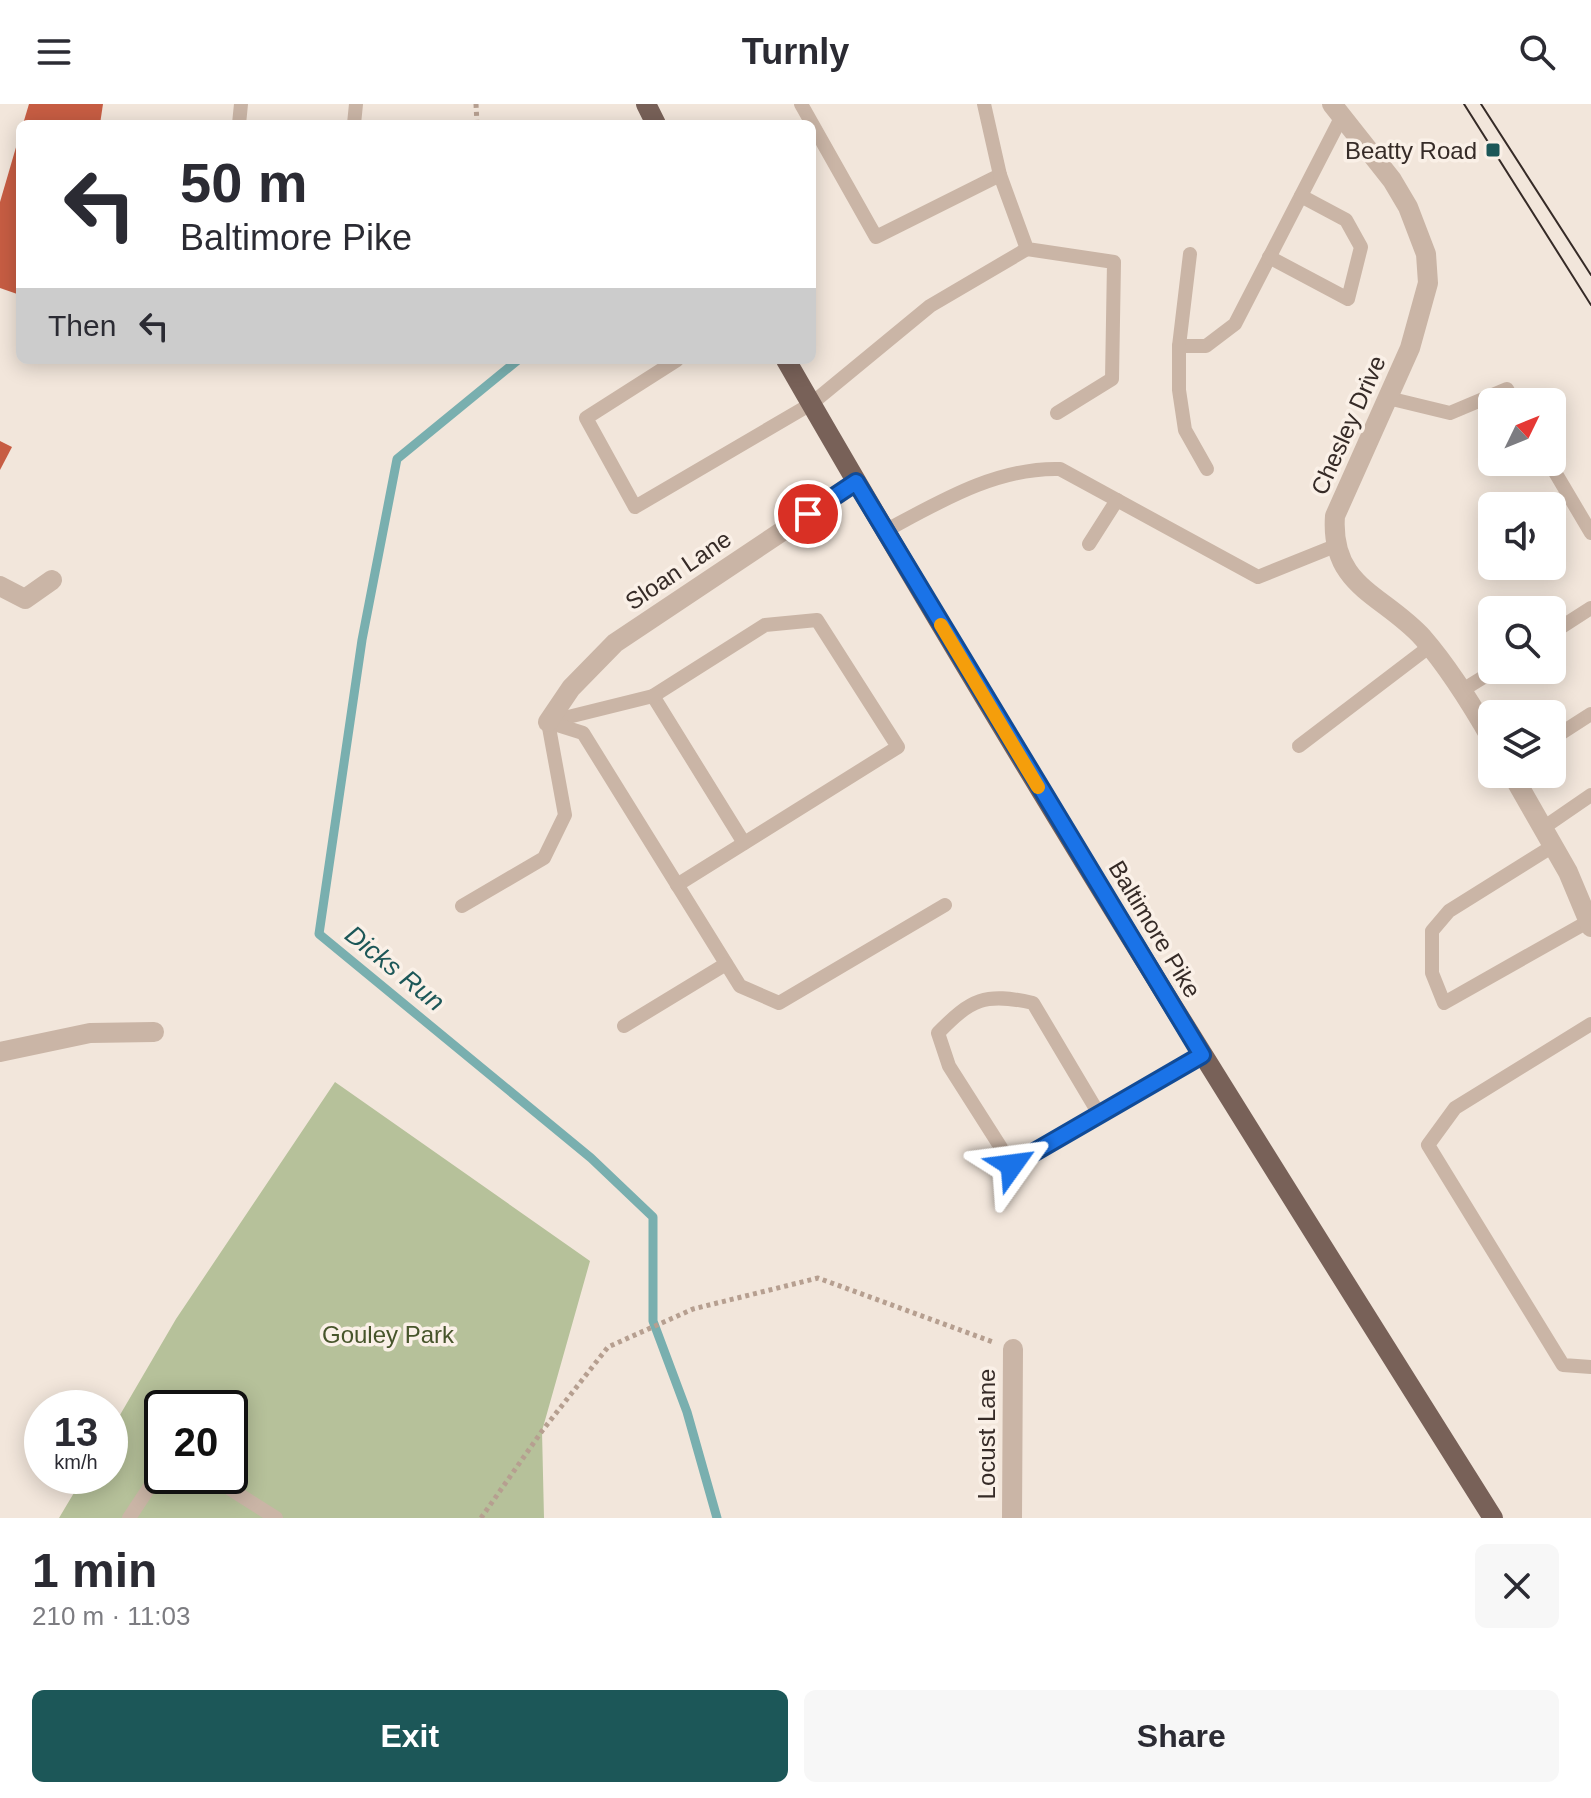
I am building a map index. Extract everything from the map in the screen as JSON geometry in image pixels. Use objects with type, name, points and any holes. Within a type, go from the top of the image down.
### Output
[{"type":"main road","name":"Baltimore Pike","points":[[788,364],[885,531],[1202,1055],[1493,1518]]},
{"type":"street","name":"Chesley Drive","points":[[1335,546],[1335,516],[1388,398],[1422,312],[1428,283],[1426,254],[1414,220],[1392,180],[1336,111]]},
{"type":"street","name":"Sloan Lane","points":[[548,722],[571,688],[615,643],[856,482]]},
{"type":"street","points":[[1335,546],[1342,563],[1359,586],[1429,647],[1478,718]]},
{"type":"street","points":[[0,586],[25,599],[52,580]]},
{"type":"street","points":[[1520,788],[1553,846],[1590,924]]},
{"type":"street","points":[[0,1052],[90,1033],[154,1032]]},
{"type":"street","name":"Locust Lane","points":[[1012,1518],[1013,1349]]},
{"type":"lane","points":[[984,104],[1000,175],[1027,249]]},
{"type":"lane","points":[[1179,346],[1206,346],[1235,324],[1301,196],[1336,111]]},
{"type":"lane","points":[[816,131],[876,237],[1000,175]]},
{"type":"lane","points":[[1269,257],[1348,299],[1361,247],[1346,220],[1301,196]]},
{"type":"lane","points":[[671,364],[586,418],[635,507],[811,404],[930,306],[1027,249],[1114,262],[1112,379],[1057,413]]},
{"type":"lane","points":[[1190,254],[1179,346],[1179,390],[1185,430],[1207,469]]},
{"type":"lane","points":[[1388,398],[1450,413],[1478,401]]},
{"type":"lane","points":[[885,531],[959,491],[1032,468],[1060,469],[1258,577],[1335,546]]},
{"type":"lane","points":[[1557,476],[1591,533]]},
{"type":"lane","points":[[1089,544],[1117,500]]},
{"type":"lane","points":[[1566,624],[1591,608]]},
{"type":"lane","points":[[548,722],[653,696],[765,625],[817,620],[898,747],[677,885]]},
{"type":"lane","points":[[1299,746],[1429,647]]},
{"type":"lane","points":[[1461,691],[1478,680]]},
{"type":"lane","points":[[653,696],[744,843]]},
{"type":"lane","points":[[1566,730],[1591,714]]},
{"type":"lane","points":[[548,722],[583,733],[740,986],[779,1003],[945,905]]},
{"type":"lane","points":[[462,906],[544,858],[565,815],[548,722]]},
{"type":"lane","points":[[1543,828],[1591,795]]},
{"type":"lane","points":[[1553,846],[1449,911],[1432,931],[1432,973],[1444,1003],[1590,924]]},
{"type":"lane","points":[[624,1026],[726,964]]},
{"type":"lane","points":[[1099,1114],[1033,1003],[1002,996],[967,1004],[938,1033],[949,1066],[1012,1165],[1202,1055]]},
{"type":"lane","points":[[1591,1024],[1455,1108],[1428,1145],[1563,1365],[1591,1367]]},
{"type":"lane","points":[[129,1518],[145,1494]]},
{"type":"lane","points":[[238,1494],[276,1518]]},
{"type":"path","points":[[481,1518],[542,1431],[608,1347],[693,1309],[818,1278],[1013,1349]]},
{"type":"green space","name":"Gouley Park","points":[[335,1082],[590,1261],[542,1431],[544,1518],[59,1518],[73,1494],[128,1494],[128,1401],[176,1319]]},
{"type":"building","points":[[29,104],[103,104],[101,120],[24,120]]},
{"type":"building","points":[[16,147],[16,294],[0,288],[0,202]]},
{"type":"building","points":[[0,441],[12,447],[0,470]]},
{"type":"waterway","name":"Dicks Run","points":[[513,364],[397,459],[362,640],[319,934],[591,1158],[653,1217],[653,1321],[687,1412],[717,1518]]},
{"type":"tram line","points":[[1464,104],[1591,305]]},
{"type":"tram line","points":[[1481,104],[1591,275]]},
{"type":"slow traffic","points":[[941,625],[1038,787]]},
{"type":"place","name":"Beatty Road","points":[[1493,150]]},
{"type":"route","points":[[808,514],[856,482],[1202,1055],[1012,1165]]}]
